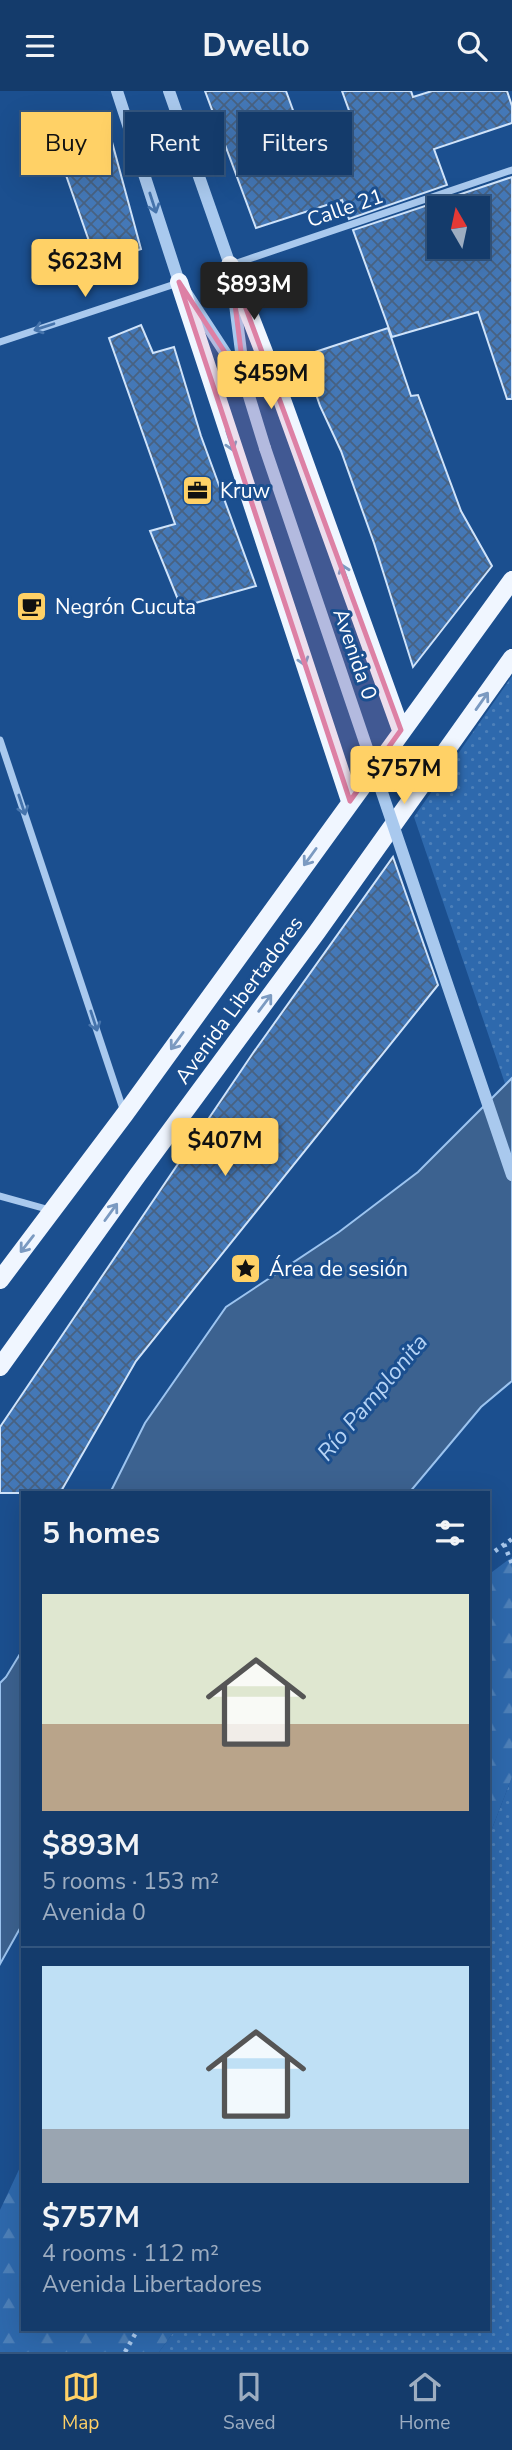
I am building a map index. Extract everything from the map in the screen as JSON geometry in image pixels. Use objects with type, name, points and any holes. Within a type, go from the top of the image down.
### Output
[{"type":"main road","points":[[230,265],[276,383],[401,730]]},
{"type":"main road","points":[[178,282],[350,801]]},
{"type":"main road","name":"Avenida Libertadores","points":[[0,1280],[125,1114],[512,580]]},
{"type":"main road","name":"Avenida Libertadores","points":[[0,1367],[317,932],[512,658]]},
{"type":"street","name":"Avenida 0","points":[[117,91],[178,282],[245,383]]},
{"type":"street","name":"Avenida 0","points":[[169,91],[230,265],[245,383],[265,448],[512,1175]]},
{"type":"street","name":"Calle 21","points":[[230,265],[512,170]]},
{"type":"street","points":[[0,342],[178,282]]},
{"type":"street","points":[[0,740],[125,1114]]},
{"type":"street","points":[[0,1196],[53,1211]]},
{"type":"path","points":[[490,1554],[512,1539]]},
{"type":"path","points":[[504,1544],[512,1564]]},
{"type":"path","points":[[125,2352],[137,2331]]},
{"type":"highlighted area","points":[[230,265],[401,730],[350,801],[213,390],[179,282],[245,383]]},
{"type":"green space","points":[[512,676],[512,1104],[414,817]]},
{"type":"green space","points":[[512,1557],[512,1777],[490,1834],[490,1574]]},
{"type":"green space","points":[[512,1777],[512,2352],[159,2352],[175,2331],[490,2331],[490,1834]]},
{"type":"green space","points":[[21,2165],[21,2331],[175,2331],[159,2352],[0,2352],[0,2210]]},
{"type":"water","name":"Río Pamplonita","points":[[512,1078],[512,1381],[481,1407],[411,1491],[111,1491],[145,1423],[226,1307],[339,1232],[418,1172]]},
{"type":"water","points":[[21,1652],[21,1927],[0,1964],[0,1683]]},
{"type":"building","points":[[205,91],[286,91],[294,112],[238,112],[238,175],[352,175],[352,112],[350,112],[342,91],[411,91],[413,97],[432,91],[507,91],[512,106],[512,123],[434,149],[447,185],[349,219],[342,200],[256,228],[224,142],[224,112],[213,112]]},
{"type":"building","points":[[111,142],[141,249],[97,264],[66,175],[111,175]]},
{"type":"building","points":[[512,177],[512,399],[507,399],[478,312],[392,337],[353,230],[427,205],[427,259],[490,259],[490,196],[455,196]]},
{"type":"building","points":[[141,325],[153,353],[174,347],[201,436],[256,586],[181,607],[150,531],[175,524],[109,338]]},
{"type":"building","points":[[388,328],[411,396],[418,395],[461,511],[492,566],[413,667],[374,543],[303,356]]},
{"type":"building","points":[[393,857],[438,985],[136,1361],[61,1491],[0,1493],[0,1427],[253,1053]]},
{"type":"place","name":"Kruw","points":[[197,491]]},
{"type":"place","name":"Negrón Cucuta","points":[[32,607]]},
{"type":"place","name":"Área de sesión","points":[[246,1269]]}]
